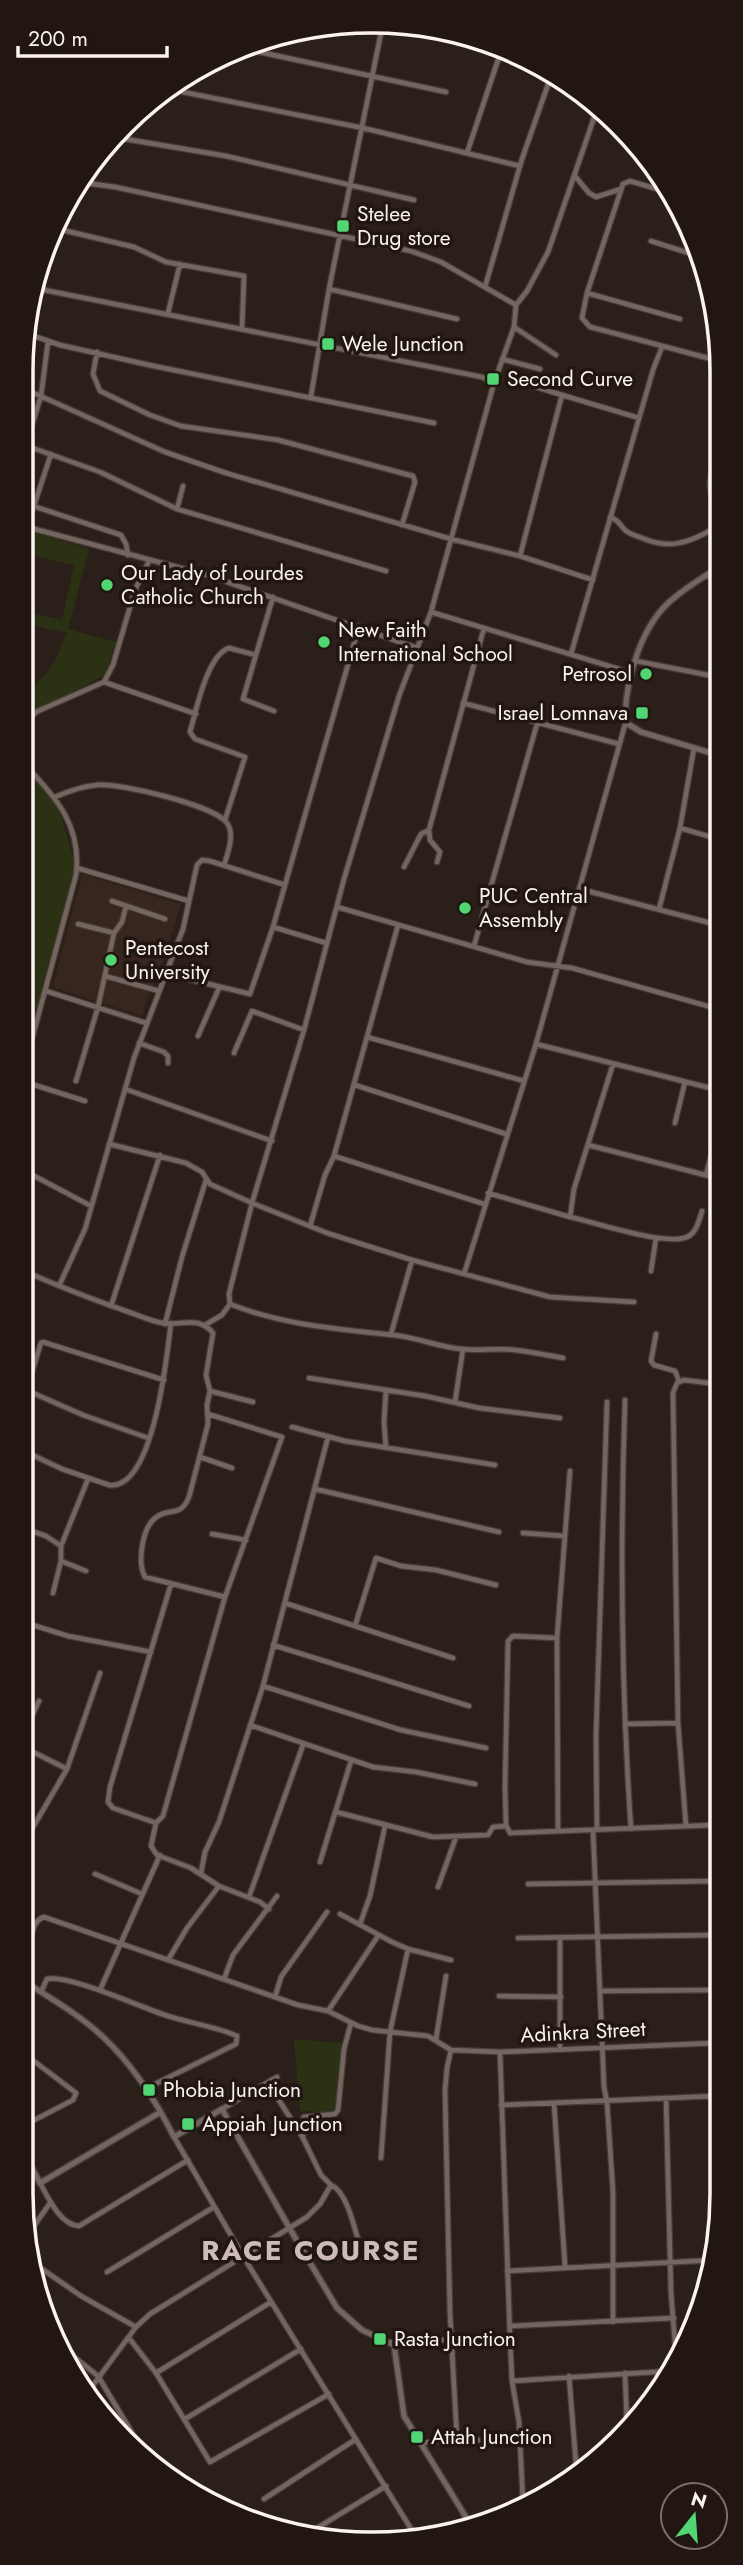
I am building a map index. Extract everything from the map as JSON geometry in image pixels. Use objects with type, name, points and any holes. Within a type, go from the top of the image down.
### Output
[{"type":"street","points":[[311,396],[329,289],[381,33]]},
{"type":"street","points":[[260,52],[446,92]]},
{"type":"street","points":[[467,153],[499,58]]},
{"type":"street","points":[[485,287],[520,166],[548,83]]},
{"type":"street","points":[[182,92],[363,128],[520,166]]},
{"type":"street","points":[[205,1325],[222,1315],[230,1304],[230,1286],[252,1203],[304,1030],[326,943],[392,720],[431,612],[494,383],[514,327],[516,305],[527,291],[548,252],[594,117]]},
{"type":"street","points":[[125,139],[206,152],[414,200]]},
{"type":"street","points":[[575,175],[589,193],[596,197],[621,189]]},
{"type":"street","points":[[656,189],[630,181],[623,184],[582,315],[587,324],[709,359]]},
{"type":"street","points":[[90,184],[427,256],[516,305]]},
{"type":"street","points":[[64,230],[134,247],[159,260],[245,276],[242,328]]},
{"type":"street","points":[[651,240],[688,253]]},
{"type":"street","points":[[168,313],[180,264]]},
{"type":"street","points":[[329,289],[457,319]]},
{"type":"street","points":[[44,290],[482,377],[494,383]]},
{"type":"street","points":[[587,293],[680,319]]},
{"type":"street","points":[[514,327],[556,355]]},
{"type":"street","points":[[35,337],[172,370],[434,423]]},
{"type":"street","points":[[33,423],[41,396],[48,341]]},
{"type":"street","points":[[571,654],[662,347]]},
{"type":"street","points":[[97,352],[93,374],[100,391],[157,418],[189,428],[278,440],[303,449],[413,476],[413,491],[402,525]]},
{"type":"street","points":[[502,359],[540,369]]},
{"type":"street","points":[[536,387],[639,418]]},
{"type":"street","points":[[33,393],[165,452],[226,473],[451,539],[520,556],[593,580]]},
{"type":"street","points":[[520,556],[562,395]]},
{"type":"street","points":[[33,446],[100,472],[177,509],[386,572]]},
{"type":"street","points":[[33,509],[51,454]]},
{"type":"street","points":[[177,509],[183,486]]},
{"type":"street","points":[[34,506],[121,535],[128,555]]},
{"type":"street","points":[[610,517],[626,530],[656,544],[668,545],[696,539],[710,530]]},
{"type":"street","points":[[33,529],[207,575],[418,648]]},
{"type":"street","points":[[33,715],[104,682],[113,664],[135,590],[149,561]]},
{"type":"street","points":[[464,1274],[559,965],[626,720],[626,707],[640,648],[656,617],[674,597],[710,573]]},
{"type":"street","points":[[706,576],[710,576]]},
{"type":"street","points":[[273,597],[243,699],[274,711]]},
{"type":"street","points":[[431,612],[633,673]]},
{"type":"street","points":[[167,974],[250,994],[273,928],[359,626]]},
{"type":"street","points":[[437,862],[440,852],[430,840],[429,830],[484,628]]},
{"type":"street","points":[[224,865],[230,835],[225,820],[245,757],[194,739],[190,732],[211,668],[223,650],[229,648],[256,654]]},
{"type":"street","points":[[636,662],[710,676]]},
{"type":"street","points":[[104,682],[195,713]]},
{"type":"street","points":[[463,703],[619,744]]},
{"type":"street","points":[[626,720],[632,728],[641,732],[710,753]]},
{"type":"street","points":[[474,946],[537,724]]},
{"type":"street","points":[[659,909],[680,828],[694,748]]},
{"type":"street","points":[[33,773],[63,809],[76,846],[77,868],[33,1037]]},
{"type":"street","points":[[55,797],[85,786],[116,786],[184,802],[225,820]]},
{"type":"street","points":[[680,828],[710,837]]},
{"type":"street","points":[[404,867],[421,834],[429,830]]},
{"type":"street","points":[[60,1286],[79,1244],[139,1043],[183,929],[197,865],[206,860],[285,885]]},
{"type":"street","points":[[77,868],[189,901]]},
{"type":"street","points":[[580,890],[710,923]]},
{"type":"street","points":[[112,901],[165,919]]},
{"type":"street","points":[[76,1080],[98,1007],[114,933],[122,922],[126,906]]},
{"type":"street","points":[[337,908],[527,962],[559,965],[710,1007]]},
{"type":"street","points":[[78,924],[114,933]]},
{"type":"street","points":[[310,1226],[355,1085],[398,925]]},
{"type":"street","points":[[273,928],[326,943]]},
{"type":"street","points":[[105,976],[159,992]]},
{"type":"street","points":[[198,1036],[219,988]]},
{"type":"street","points":[[46,991],[146,1023]]},
{"type":"street","points":[[234,1053],[252,1011],[304,1030]]},
{"type":"street","points":[[367,1037],[524,1081]]},
{"type":"street","points":[[139,1043],[164,1052],[168,1056],[168,1063]]},
{"type":"street","points":[[536,1044],[710,1088]]},
{"type":"street","points":[[570,1217],[574,1189],[613,1064]]},
{"type":"street","points":[[675,1123],[685,1082]]},
{"type":"street","points":[[33,1085],[85,1101]]},
{"type":"street","points":[[355,1085],[506,1134]]},
{"type":"street","points":[[125,1089],[272,1141]]},
{"type":"street","points":[[109,1144],[186,1163],[202,1172],[206,1179],[221,1189],[252,1203],[310,1226],[412,1260],[550,1297],[634,1302]]},
{"type":"street","points":[[588,1145],[710,1176]]},
{"type":"street","points":[[111,1306],[160,1155]]},
{"type":"street","points":[[334,1156],[484,1204]]},
{"type":"street","points":[[706,1175],[710,1161]]},
{"type":"street","points":[[33,1175],[91,1206]]},
{"type":"street","points":[[33,1455],[88,1479],[109,1485],[122,1484],[138,1468],[164,1380],[168,1323],[182,1257],[206,1179]]},
{"type":"street","points":[[488,1193],[656,1238],[677,1239],[689,1236],[696,1228],[702,1211]]},
{"type":"street","points":[[651,1271],[656,1238]]},
{"type":"street","points":[[391,1334],[412,1260]]},
{"type":"street","points":[[33,1275],[111,1306],[168,1323],[187,1321],[205,1325],[213,1333],[206,1375],[210,1391],[208,1424],[186,1503],[178,1510],[155,1518],[141,1551],[141,1568],[145,1577],[225,1597]]},
{"type":"street","points":[[230,1304],[254,1313],[320,1328],[334,1327],[391,1334],[463,1349],[516,1350],[563,1358]]},
{"type":"street","points":[[656,1334],[651,1361],[654,1365],[675,1371],[680,1381]]},
{"type":"street","points":[[33,1368],[43,1342],[164,1380]]},
{"type":"street","points":[[454,1402],[463,1349]]},
{"type":"street","points":[[309,1378],[479,1408],[560,1418]]},
{"type":"street","points":[[680,1381],[710,1383]]},
{"type":"street","points":[[680,1381],[673,1393],[672,1442],[678,1723],[686,1826]]},
{"type":"street","points":[[386,1390],[386,1448]]},
{"type":"street","points":[[210,1391],[253,1402]]},
{"type":"street","points":[[33,1397],[148,1438]]},
{"type":"street","points":[[625,1400],[622,1508],[625,1724],[631,1829]]},
{"type":"street","points":[[607,1402],[595,1830],[604,2087],[612,2180],[613,2322]]},
{"type":"street","points":[[208,1414],[282,1437],[225,1597],[163,1816],[156,1823],[151,1846],[160,1856],[201,1873],[219,1886],[249,1897],[269,1909]]},
{"type":"street","points":[[292,1427],[327,1437],[495,1465]]},
{"type":"street","points":[[201,1873],[205,1852],[219,1822],[263,1686],[327,1437]]},
{"type":"street","points":[[200,1457],[232,1468]]},
{"type":"street","points":[[558,1830],[557,1638],[570,1471]]},
{"type":"street","points":[[53,1593],[61,1560],[61,1546],[88,1479]]},
{"type":"street","points":[[315,1489],[499,1532]]},
{"type":"street","points":[[33,1531],[61,1546]]},
{"type":"street","points":[[523,1533],[565,1536]]},
{"type":"street","points":[[212,1534],[246,1540]]},
{"type":"street","points":[[355,1626],[376,1558],[401,1566],[436,1570],[496,1585]]},
{"type":"street","points":[[61,1560],[86,1571]]},
{"type":"street","points":[[156,1823],[113,1808],[108,1802],[110,1787],[171,1584]]},
{"type":"street","points":[[285,1603],[453,1658]]},
{"type":"street","points":[[33,1625],[68,1636],[151,1652]]},
{"type":"street","points":[[557,1638],[513,1636],[508,1641],[505,1826],[510,1833],[710,1825]]},
{"type":"street","points":[[273,1645],[469,1706]]},
{"type":"street","points":[[33,1827],[67,1769],[100,1673]]},
{"type":"street","points":[[263,1686],[389,1727],[486,1748]]},
{"type":"street","points":[[33,1714],[39,1701]]},
{"type":"street","points":[[625,1724],[678,1723]]},
{"type":"street","points":[[250,1725],[373,1767],[416,1772],[475,1784]]},
{"type":"street","points":[[249,1897],[303,1745]]},
{"type":"street","points":[[33,1752],[67,1769]]},
{"type":"street","points":[[320,1863],[351,1761]]},
{"type":"street","points":[[337,1812],[433,1837],[488,1835],[495,1826],[505,1826]]},
{"type":"street","points":[[360,1924],[372,1889],[385,1826]]},
{"type":"street","points":[[438,1888],[456,1837]]},
{"type":"street","points":[[100,1990],[160,1856]]},
{"type":"street","points":[[95,1874],[142,1894]]},
{"type":"street","points":[[528,1884],[710,1881]]},
{"type":"street","points":[[168,1960],[187,1928],[219,1886]]},
{"type":"street","points":[[224,1979],[233,1955],[278,1896]]},
{"type":"street","points":[[275,1997],[282,1977],[327,1912]]},
{"type":"street","points":[[340,1914],[378,1936],[408,1949],[451,1960]]},
{"type":"street","points":[[33,1931],[39,1918],[44,1917],[305,2008],[328,2011],[372,2030],[428,2036],[452,2050],[445,2090],[450,2314],[457,2439]]},
{"type":"street","points":[[518,1938],[710,1935]]},
{"type":"street","points":[[328,2011],[378,1936]]},
{"type":"street","points":[[560,1938],[560,2049]]},
{"type":"street","points":[[381,2158],[390,2032],[408,1949]]},
{"type":"street","points":[[436,2039],[446,1976]]},
{"type":"street","points":[[41,1992],[50,1978],[100,1990],[162,2014],[238,2038],[236,2044],[145,2089]]},
{"type":"street","points":[[33,1987],[100,2034],[120,2054],[145,2089],[243,2256],[411,2529]]},
{"type":"street","points":[[601,1991],[710,1990]]},
{"type":"street","points":[[499,1996],[561,1997]]},
{"type":"street","points":[[303,2138],[304,2117],[335,2114],[338,2110],[344,2049],[351,2023]]},
{"type":"street","name":"Adinkra Street","points":[[452,2050],[500,2052],[710,2043]]},
{"type":"street","points":[[500,2052],[512,2381],[518,2414],[523,2496]]},
{"type":"street","points":[[33,2060],[76,2093],[73,2100],[33,2121]]},
{"type":"street","points":[[174,2137],[278,2077]]},
{"type":"street","points":[[268,2083],[303,2138],[321,2175],[339,2191],[355,2227],[364,2260]]},
{"type":"street","points":[[501,2105],[710,2096]]},
{"type":"street","points":[[666,2098],[670,2264],[675,2342]]},
{"type":"street","points":[[554,2103],[565,2266]]},
{"type":"street","points":[[222,2109],[337,2308],[362,2330],[392,2342],[510,2337]]},
{"type":"street","points":[[40,2183],[159,2113]]},
{"type":"street","points":[[33,2170],[50,2203],[71,2225],[79,2226],[188,2160]]},
{"type":"street","points":[[93,2385],[136,2327],[150,2314],[290,2229],[313,2212],[331,2185]]},
{"type":"street","points":[[35,2225],[50,2203]]},
{"type":"street","points":[[107,2272],[214,2207]]},
{"type":"street","points":[[507,2271],[703,2261]]},
{"type":"street","points":[[42,2269],[81,2296],[136,2327]]},
{"type":"street","points":[[156,2373],[271,2302]]},
{"type":"street","points":[[510,2326],[674,2318]]},
{"type":"street","points":[[129,2338],[156,2373],[210,2462],[329,2394]]},
{"type":"street","points":[[392,2342],[396,2353],[404,2416],[467,2518]]},
{"type":"street","points":[[185,2419],[301,2350]]},
{"type":"street","points":[[74,2354],[98,2376],[132,2433]]},
{"type":"street","points":[[512,2381],[659,2371]]},
{"type":"street","points":[[625,2373],[627,2416]]},
{"type":"street","points":[[569,2376],[576,2463]]},
{"type":"street","points":[[264,2499],[356,2439]]},
{"type":"street","points":[[422,2443],[457,2439],[520,2442]]},
{"type":"street","points":[[318,2527],[386,2486]]},
{"type":"shaded area","name":"Pentecost University","points":[[82,874],[181,904],[158,977],[142,1016],[55,988],[54,982]]},
{"type":"green space","points":[[33,532],[89,549],[68,629],[116,642],[105,675],[33,713],[33,688],[54,663],[67,633],[33,625],[33,613],[62,620],[74,565],[33,555]]},
{"type":"green space","points":[[33,775],[58,805],[75,864],[33,1026]]},
{"type":"green space","points":[[294,2039],[341,2043],[335,2113],[300,2111]]},
{"type":"place","name":"Stelee Drug store","points":[[343,226]]},
{"type":"place","name":"Wele Junction","points":[[328,344]]},
{"type":"place","name":"Second Curve","points":[[493,379]]},
{"type":"place","name":"Our Lady of Lourdes Catholic Church","points":[[107,585]]},
{"type":"place","name":"New Faith International School","points":[[324,642]]},
{"type":"place","name":"Petrosol","points":[[646,674]]},
{"type":"place","name":"Israel Lomnava","points":[[642,713]]},
{"type":"place","name":"PUC Central Assembly","points":[[465,908]]},
{"type":"place","name":"Pentecost University","points":[[111,960]]},
{"type":"place","name":"Phobia Junction","points":[[149,2090]]},
{"type":"place","name":"Appiah Junction","points":[[188,2124]]},
{"type":"place","name":"Rasta Junction","points":[[380,2339]]},
{"type":"place","name":"Attah Junction","points":[[417,2437]]},
{"type":"district","name":"RACE COURSE","points":[[311,2250]]}]
